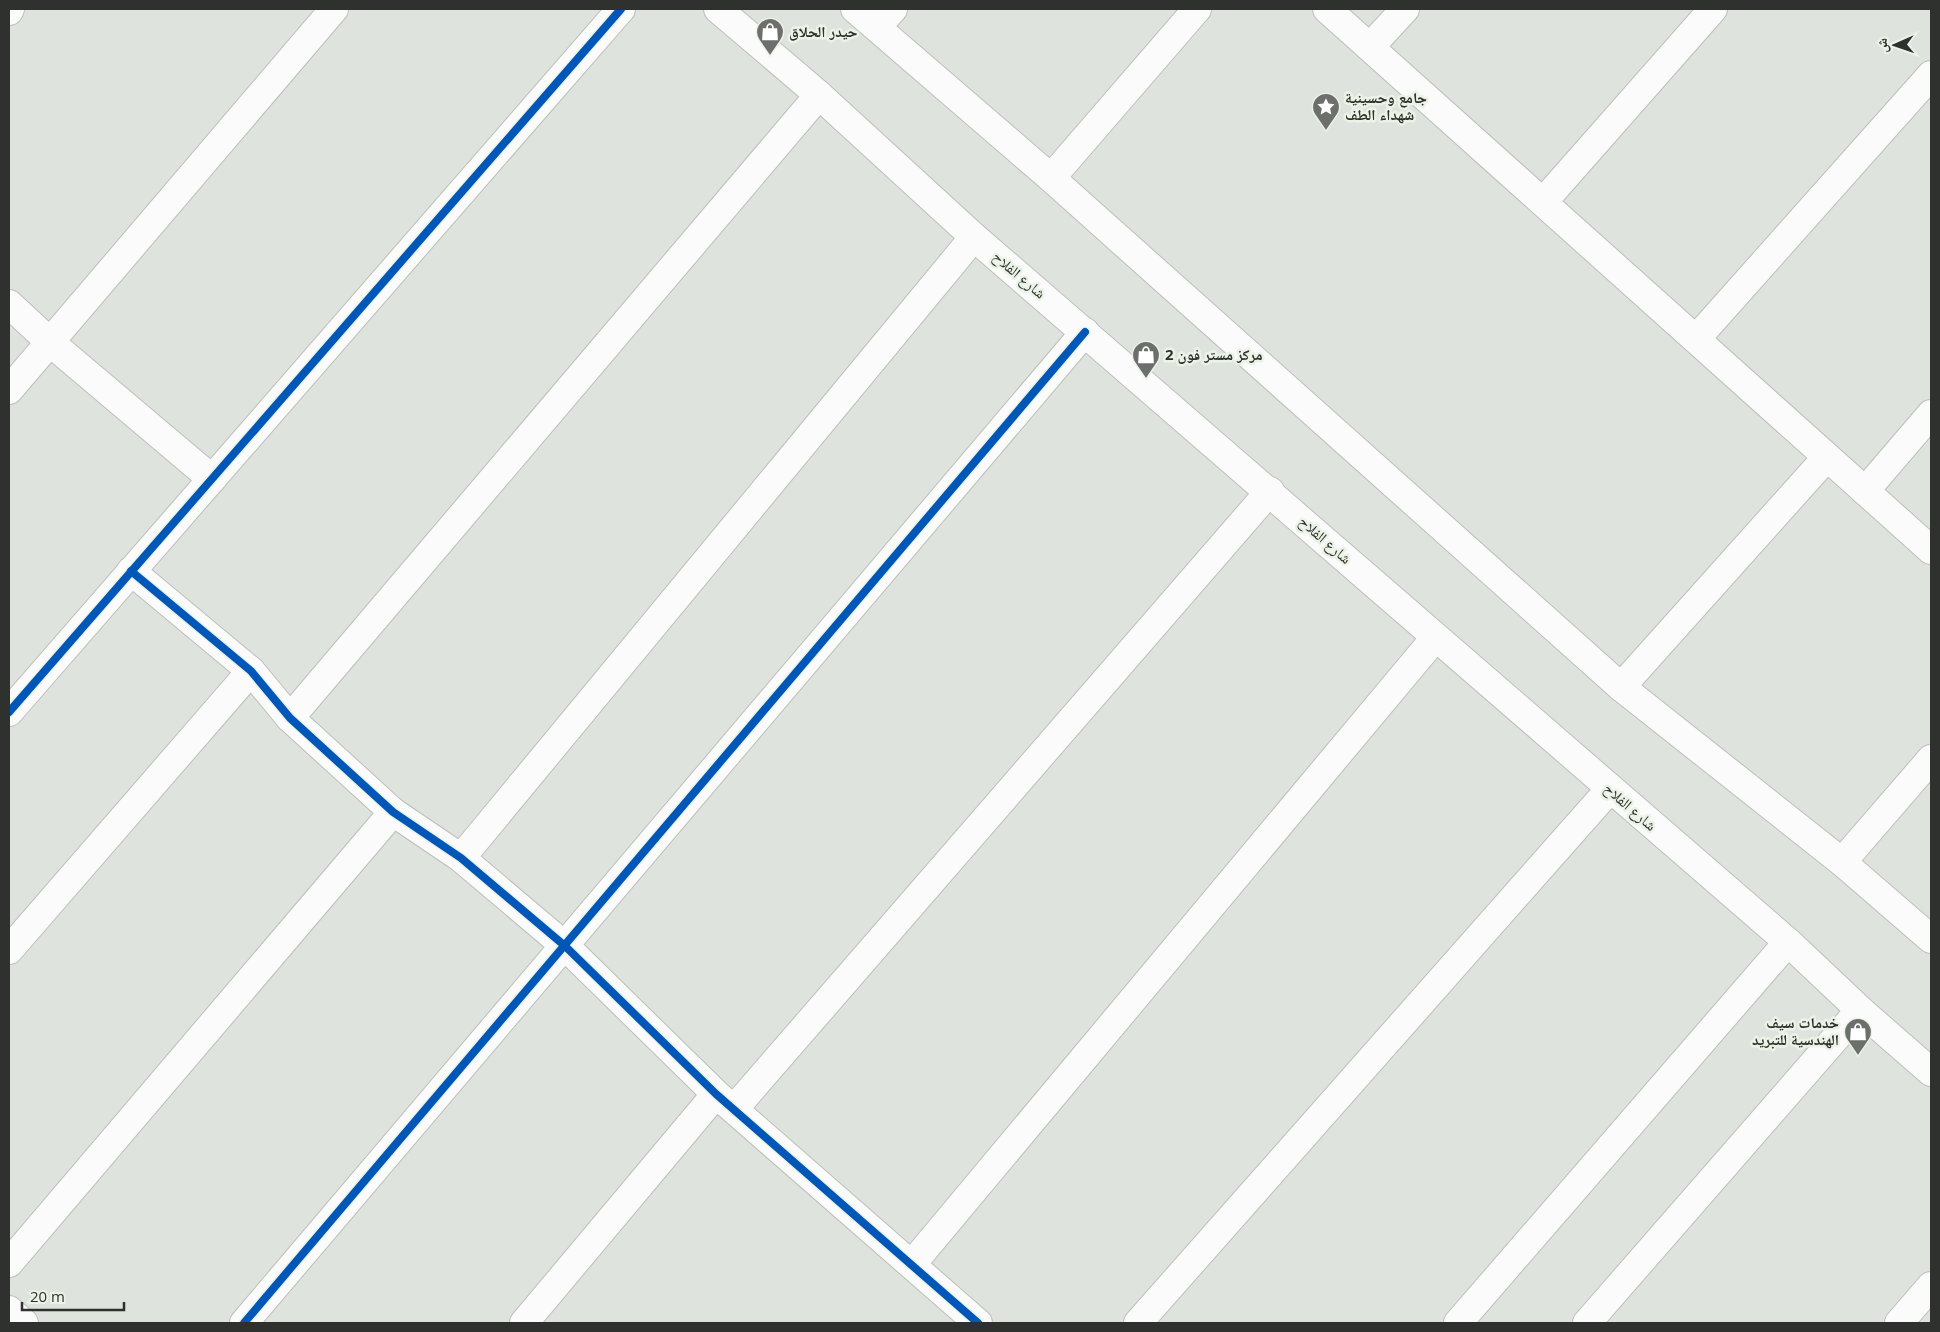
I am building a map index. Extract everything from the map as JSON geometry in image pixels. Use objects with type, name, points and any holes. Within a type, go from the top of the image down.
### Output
[{"type":"street","points":[[9,390],[334,9]]},
{"type":"street","points":[[9,712],[622,9]]},
{"type":"street","name":"شارع الفلاح","points":[[718,9],[819,95],[974,237],[1270,491],[1609,790],[1788,942],[1860,1010],[1931,1072]]},
{"type":"street","points":[[856,9],[885,18],[1051,178],[1621,687],[1930,934]]},
{"type":"street","points":[[1051,178],[1197,9]]},
{"type":"street","points":[[1326,9],[1931,550]]},
{"type":"street","points":[[1370,47],[1405,9]]},
{"type":"street","points":[[1543,202],[1714,9]]},
{"type":"street","points":[[1696,339],[1931,75]]},
{"type":"street","points":[[290,718],[819,95]]},
{"type":"street","points":[[461,858],[974,237]]},
{"type":"street","points":[[9,304],[51,343],[212,479]]},
{"type":"street","points":[[244,1323],[1085,332]]},
{"type":"street","points":[[1865,491],[1931,414]]},
{"type":"street","points":[[1621,687],[1827,457]]},
{"type":"street","points":[[524,1323],[725,1102],[1270,491]]},
{"type":"street","points":[[131,571],[251,671],[290,718],[393,812],[461,858],[565,946],[725,1102],[978,1323]]},
{"type":"street","points":[[912,1264],[1436,638]]},
{"type":"street","points":[[9,950],[251,671]]},
{"type":"street","points":[[1842,862],[1931,759]]},
{"type":"street","points":[[1138,1323],[1609,790]]},
{"type":"street","points":[[9,1263],[393,812]]},
{"type":"street","points":[[1458,1323],[1788,942]]},
{"type":"street","points":[[1588,1323],[1860,1010]]},
{"type":"street","points":[[1899,1323],[1931,1286]]},
{"type":"street","points":[[9,1310],[24,1323]]},
{"type":"cycle path","points":[[9,712],[621,9]]},
{"type":"cycle path","points":[[244,1323],[1085,332]]},
{"type":"cycle path","points":[[131,571],[251,671],[290,718],[393,812],[461,858],[565,946],[716,1094],[978,1323]]},
{"type":"place","name":"حيدر الحلاق","points":[[770,56]]},
{"type":"place","name":"جامع وحسينية شهداء الطف","points":[[1326,131]]},
{"type":"place","name":"مركز مستر فون 2","points":[[1146,379]]},
{"type":"place","name":"خدمات سيف الهندسية للتبريد","points":[[1858,1056]]}]
